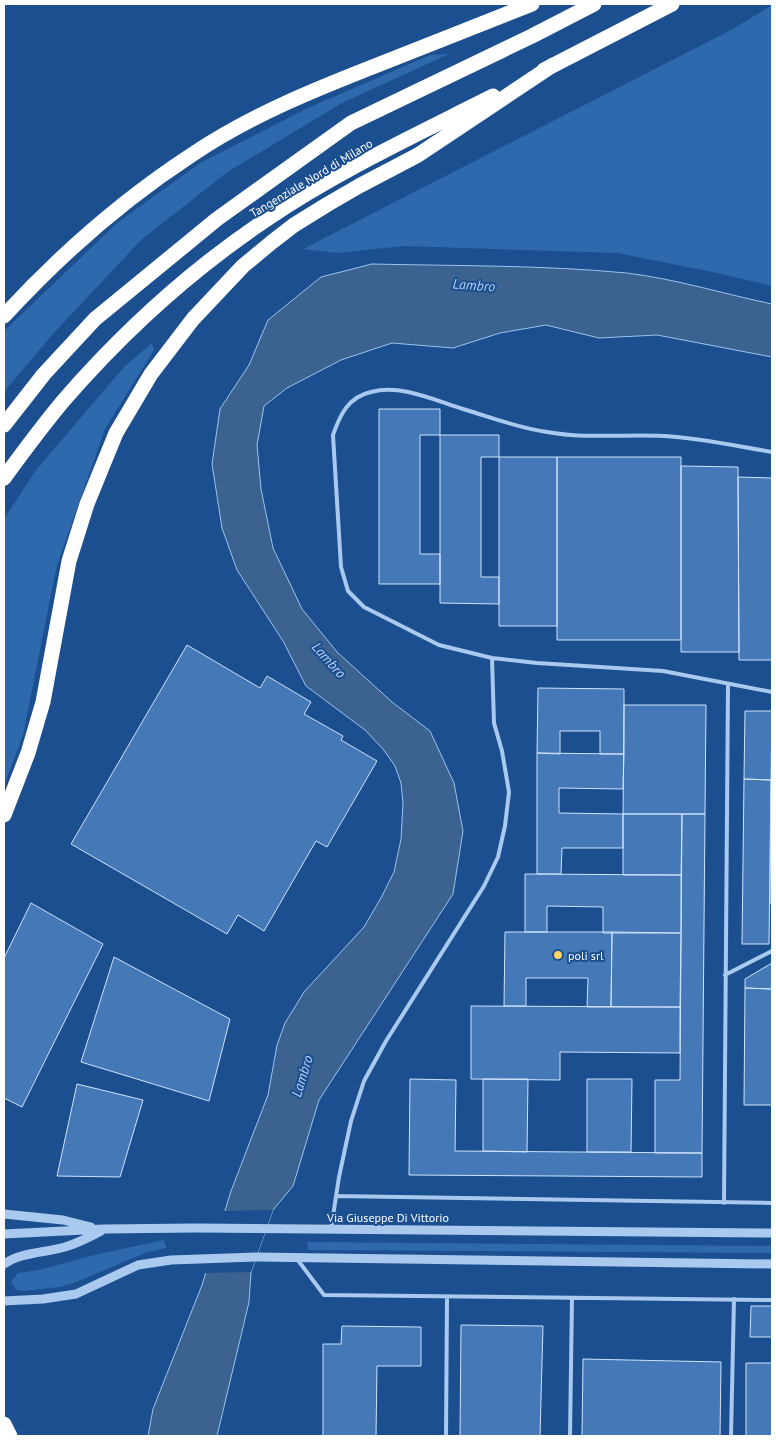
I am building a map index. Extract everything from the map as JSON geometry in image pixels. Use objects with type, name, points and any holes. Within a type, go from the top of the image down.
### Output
[{"type":"highway","points":[[4,316],[32,286],[94,229],[140,191],[194,153],[298,97],[532,4]]},
{"type":"highway","name":"Tangenziale Nord di Milano","points":[[4,425],[44,374],[95,319],[216,219],[351,124],[594,4]]},
{"type":"highway","name":"Tangenziale Nord di Milano","points":[[4,478],[48,420],[95,366],[146,315],[200,268],[267,219],[328,182],[391,148],[672,4]]},
{"type":"highway","points":[[4,815],[28,753],[43,702],[69,561],[87,504],[116,433],[151,374],[193,320],[243,266],[294,225],[358,186],[418,155],[554,65]]},
{"type":"highway","points":[[4,1424],[10,1436]]},
{"type":"street","points":[[4,1214],[63,1220],[104,1229]]},
{"type":"street","name":"Via Giuseppe Di Vittorio","points":[[4,1234],[104,1229],[210,1228],[772,1233]]},
{"type":"street","points":[[4,1264],[14,1258],[67,1247],[104,1229]]},
{"type":"street","points":[[4,1301],[43,1299],[76,1294],[138,1265],[203,1258],[256,1257],[772,1264]]},
{"type":"lane","points":[[772,452],[684,437],[573,436],[546,432],[520,426],[414,393],[388,390],[370,392],[351,401],[340,416],[333,435],[341,568],[348,591],[364,607],[439,645],[492,658],[537,663],[663,671],[772,692]]},
{"type":"lane","points":[[331,1229],[350,1121],[364,1081],[386,1041],[484,886],[498,857],[505,826],[509,792],[502,752],[494,723],[492,658]]},
{"type":"lane","points":[[724,1203],[728,684]]},
{"type":"lane","points":[[725,974],[772,951]]},
{"type":"lane","points":[[336,1196],[772,1203]]},
{"type":"lane","points":[[296,1258],[324,1296],[772,1300]]},
{"type":"lane","points":[[446,1436],[448,1297]]},
{"type":"lane","points":[[570,1436],[572,1298]]},
{"type":"lane","points":[[731,1436],[734,1300]]},
{"type":"shaded area","points":[[772,5],[772,286],[617,253],[404,246],[337,253],[303,249],[731,30]]},
{"type":"shaded area","points":[[449,54],[342,103],[229,171],[142,239],[52,335],[4,392],[4,331],[117,223],[200,163],[308,108],[430,55]]},
{"type":"shaded area","points":[[152,343],[154,350],[105,429],[57,565],[23,735],[4,786],[4,519],[36,470],[124,367]]},
{"type":"shaded area","points":[[164,1240],[166,1248],[145,1253],[74,1283],[59,1287],[24,1291],[16,1290],[11,1282],[18,1273],[39,1270],[94,1255]]},
{"type":"shaded area","points":[[307,1242],[772,1246],[772,1253],[308,1250]]},
{"type":"water","name":"Lambro","points":[[372,264],[595,270],[627,273],[700,287],[772,304],[772,357],[657,335],[599,338],[546,325],[500,333],[453,348],[392,343],[341,360],[287,388],[264,406],[257,445],[261,489],[273,548],[302,609],[337,652],[392,702],[430,731],[454,783],[463,831],[453,894],[319,1100],[293,1186],[273,1210],[251,1272],[249,1302],[217,1436],[148,1436],[153,1409],[202,1285],[231,1191],[268,1095],[277,1045],[285,1023],[304,992],[364,927],[394,872],[401,839],[403,803],[401,783],[395,766],[383,749],[365,730],[306,686],[283,641],[237,570],[222,528],[212,464],[220,409],[249,365],[268,320],[321,277]]},
{"type":"pier","points":[[273,1210],[251,1272],[203,1273],[222,1211]]},
{"type":"building","points":[[379,409],[440,409],[440,435],[420,435],[420,554],[440,554],[440,584],[379,584]]},
{"type":"building","points":[[440,435],[499,435],[499,457],[481,457],[481,577],[499,577],[499,604],[440,603]]},
{"type":"building","points":[[499,457],[557,457],[557,626],[499,626]]},
{"type":"building","points":[[557,457],[681,457],[681,640],[557,640]]},
{"type":"building","points":[[681,466],[738,467],[739,652],[681,652]]},
{"type":"building","points":[[738,477],[772,478],[772,660],[739,660]]},
{"type":"building","points":[[187,645],[260,688],[267,676],[311,702],[304,714],[343,736],[341,740],[377,761],[327,847],[316,841],[264,931],[238,915],[227,934],[71,844]]},
{"type":"building","points":[[538,688],[624,689],[624,754],[600,754],[600,731],[560,731],[560,754],[537,753]]},
{"type":"building","points":[[624,705],[706,705],[705,814],[623,814]]},
{"type":"building","points":[[745,711],[772,711],[771,780],[744,779]]},
{"type":"building","points":[[537,753],[624,754],[623,789],[559,788],[559,813],[623,814],[623,848],[562,848],[561,874],[537,874]]},
{"type":"building","points":[[744,779],[771,780],[769,944],[742,944]]},
{"type":"building","points":[[771,780],[772,903],[770,903]]},
{"type":"building","points":[[623,814],[682,814],[681,875],[623,875]]},
{"type":"building","points":[[682,814],[705,814],[702,1153],[655,1153],[655,1080],[680,1080]]},
{"type":"building","points":[[525,874],[681,875],[681,933],[603,933],[603,907],[547,906],[547,932],[525,932]]},
{"type":"building","points":[[31,903],[103,944],[22,1107],[4,1098],[4,958]]},
{"type":"building","name":"poli srl","points":[[505,932],[612,932],[611,1007],[587,1007],[588,978],[526,978],[526,1006],[504,1006]]},
{"type":"building","points":[[612,932],[681,933],[680,1007],[611,1007]]},
{"type":"building","points":[[114,957],[230,1019],[209,1101],[81,1062]]},
{"type":"building","points":[[772,963],[772,989],[745,988],[745,979]]},
{"type":"building","points":[[745,988],[772,989],[772,1105],[744,1105]]},
{"type":"building","points":[[471,1006],[680,1007],[680,1053],[560,1052],[560,1080],[471,1079]]},
{"type":"building","points":[[410,1079],[456,1080],[455,1151],[702,1153],[702,1177],[409,1175]]},
{"type":"building","points":[[483,1079],[528,1079],[527,1152],[483,1151]]},
{"type":"building","points":[[587,1079],[632,1079],[631,1152],[587,1152]]},
{"type":"building","points":[[77,1084],[143,1100],[120,1177],[57,1176]]},
{"type":"building","points":[[751,1306],[772,1306],[772,1337],[750,1337]]},
{"type":"building","points":[[461,1325],[543,1326],[540,1436],[460,1436]]},
{"type":"building","points":[[342,1326],[421,1327],[421,1366],[377,1366],[376,1436],[323,1436],[323,1344],[341,1344]]},
{"type":"building","points":[[583,1359],[721,1362],[720,1436],[582,1436]]},
{"type":"building","points":[[746,1363],[772,1363],[772,1436],[746,1436]]},
{"type":"place","name":"poli srl","points":[[558,955]]}]
